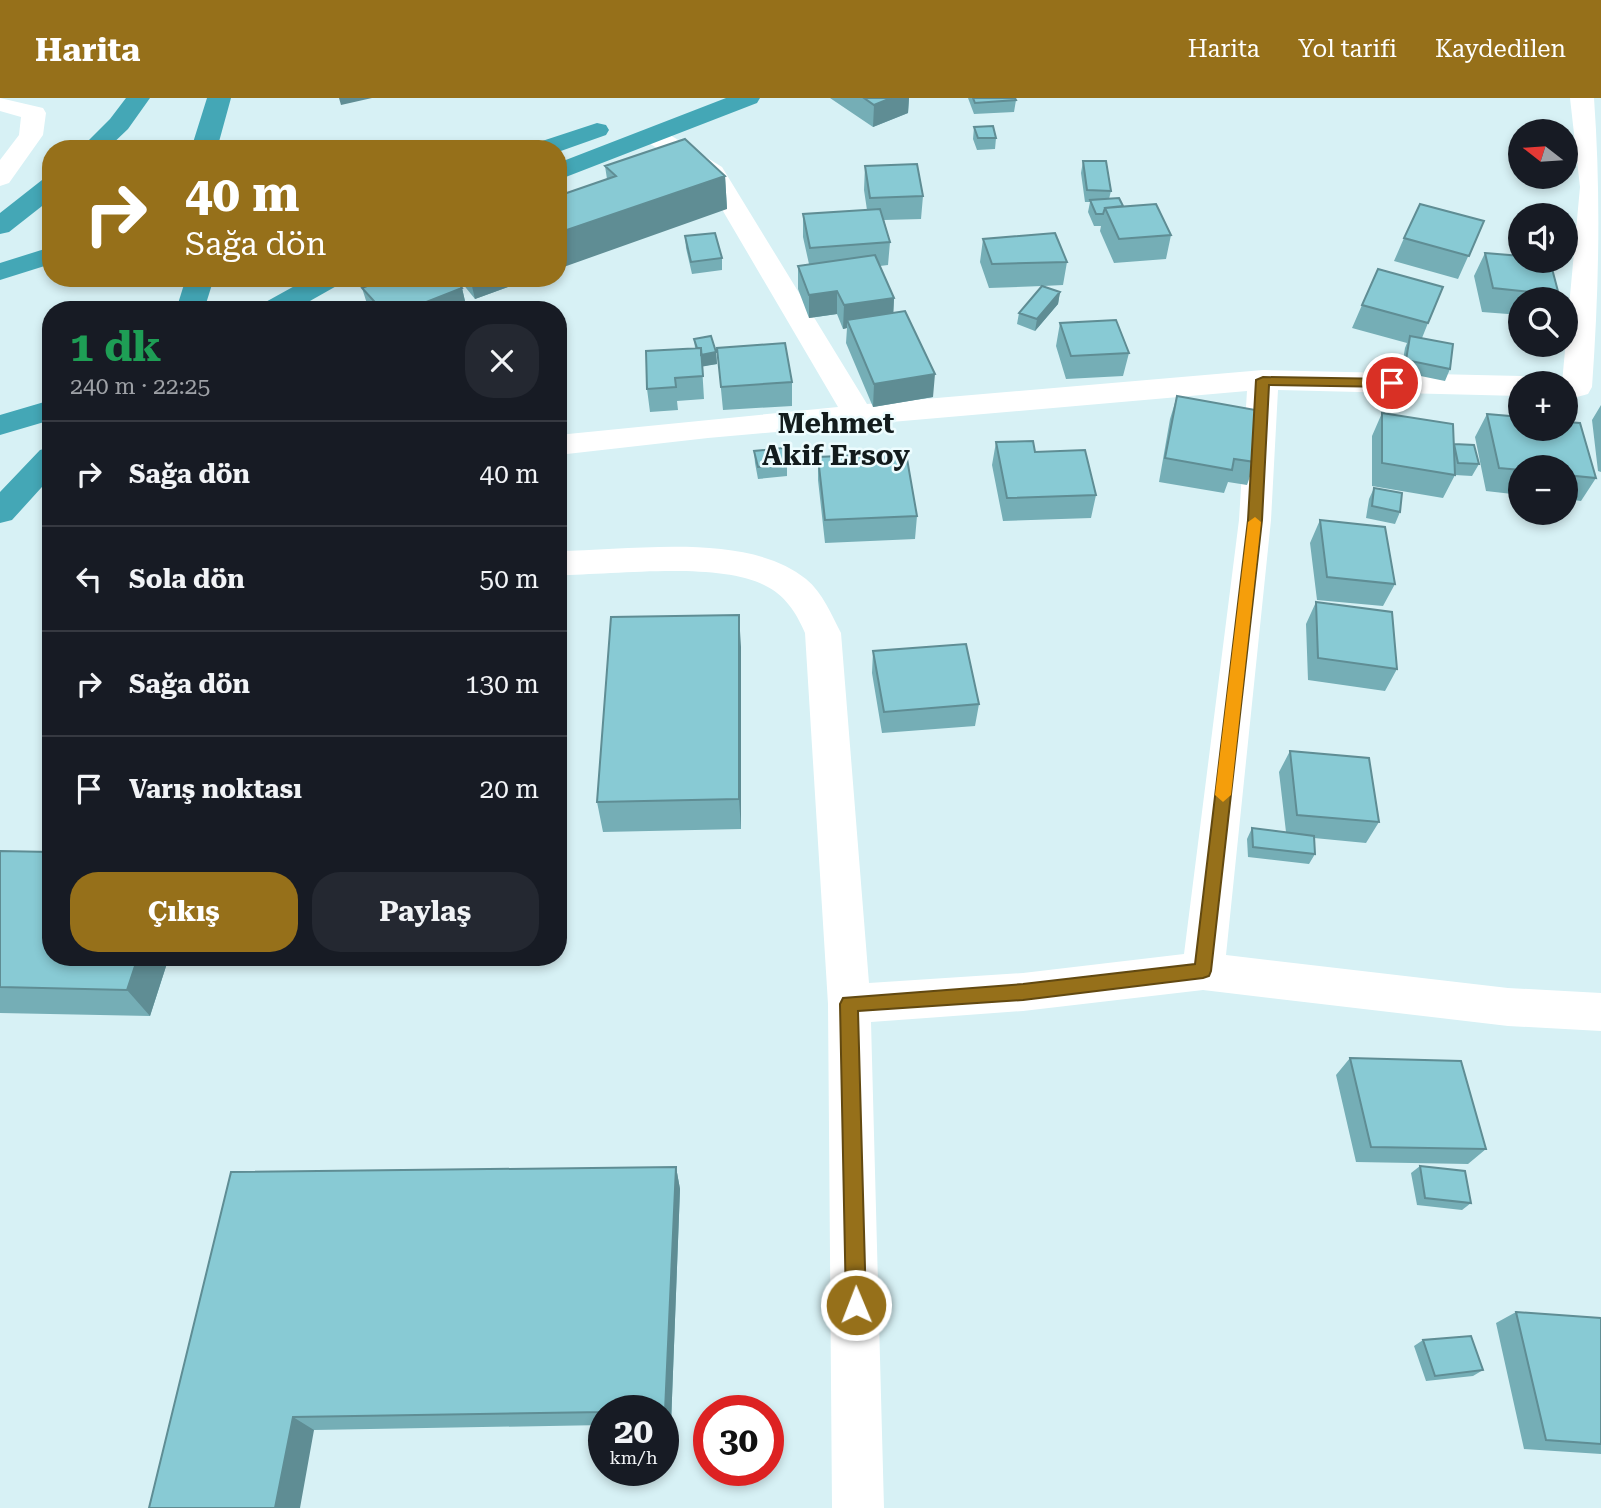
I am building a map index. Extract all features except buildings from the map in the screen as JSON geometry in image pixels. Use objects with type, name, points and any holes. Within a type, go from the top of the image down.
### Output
[{"type":"highway","points":[[102,140],[119,124],[138,98]]},
{"type":"highway","points":[[207,140],[219,98]]},
{"type":"highway","points":[[567,140],[691,98]]},
{"type":"highway","points":[[567,168],[748,98]]},
{"type":"highway","points":[[0,226],[42,193]]},
{"type":"highway","points":[[0,272],[42,258]]},
{"type":"highway","points":[[288,301],[314,287]]},
{"type":"highway","points":[[0,425],[42,413]]},
{"type":"highway","points":[[0,512],[42,467]]},
{"type":"street","points":[[1581,387],[1593,187],[1582,98]]},
{"type":"street","points":[[0,104],[34,113],[31,135],[0,178]]},
{"type":"street","points":[[653,135],[713,172],[859,416]]},
{"type":"street","points":[[1203,971],[1255,520],[1263,380]]},
{"type":"street","points":[[567,444],[708,428],[1263,380],[1508,386]]},
{"type":"street","points":[[567,564],[730,562],[749,565],[775,576],[797,591],[809,603],[823,633],[849,1004],[858,1508]]},
{"type":"street","points":[[849,1004],[1023,992],[1203,971],[1508,1007],[1601,1012]]},
{"type":"slow traffic","points":[[1223,795],[1255,522]]},
{"type":"district","name":"Mehmet Akif Ersoy","points":[[836,439]]},
{"type":"route","points":[[856,1305],[849,1004],[1023,992],[1203,971],[1255,520],[1263,380],[1392,383]]}]
